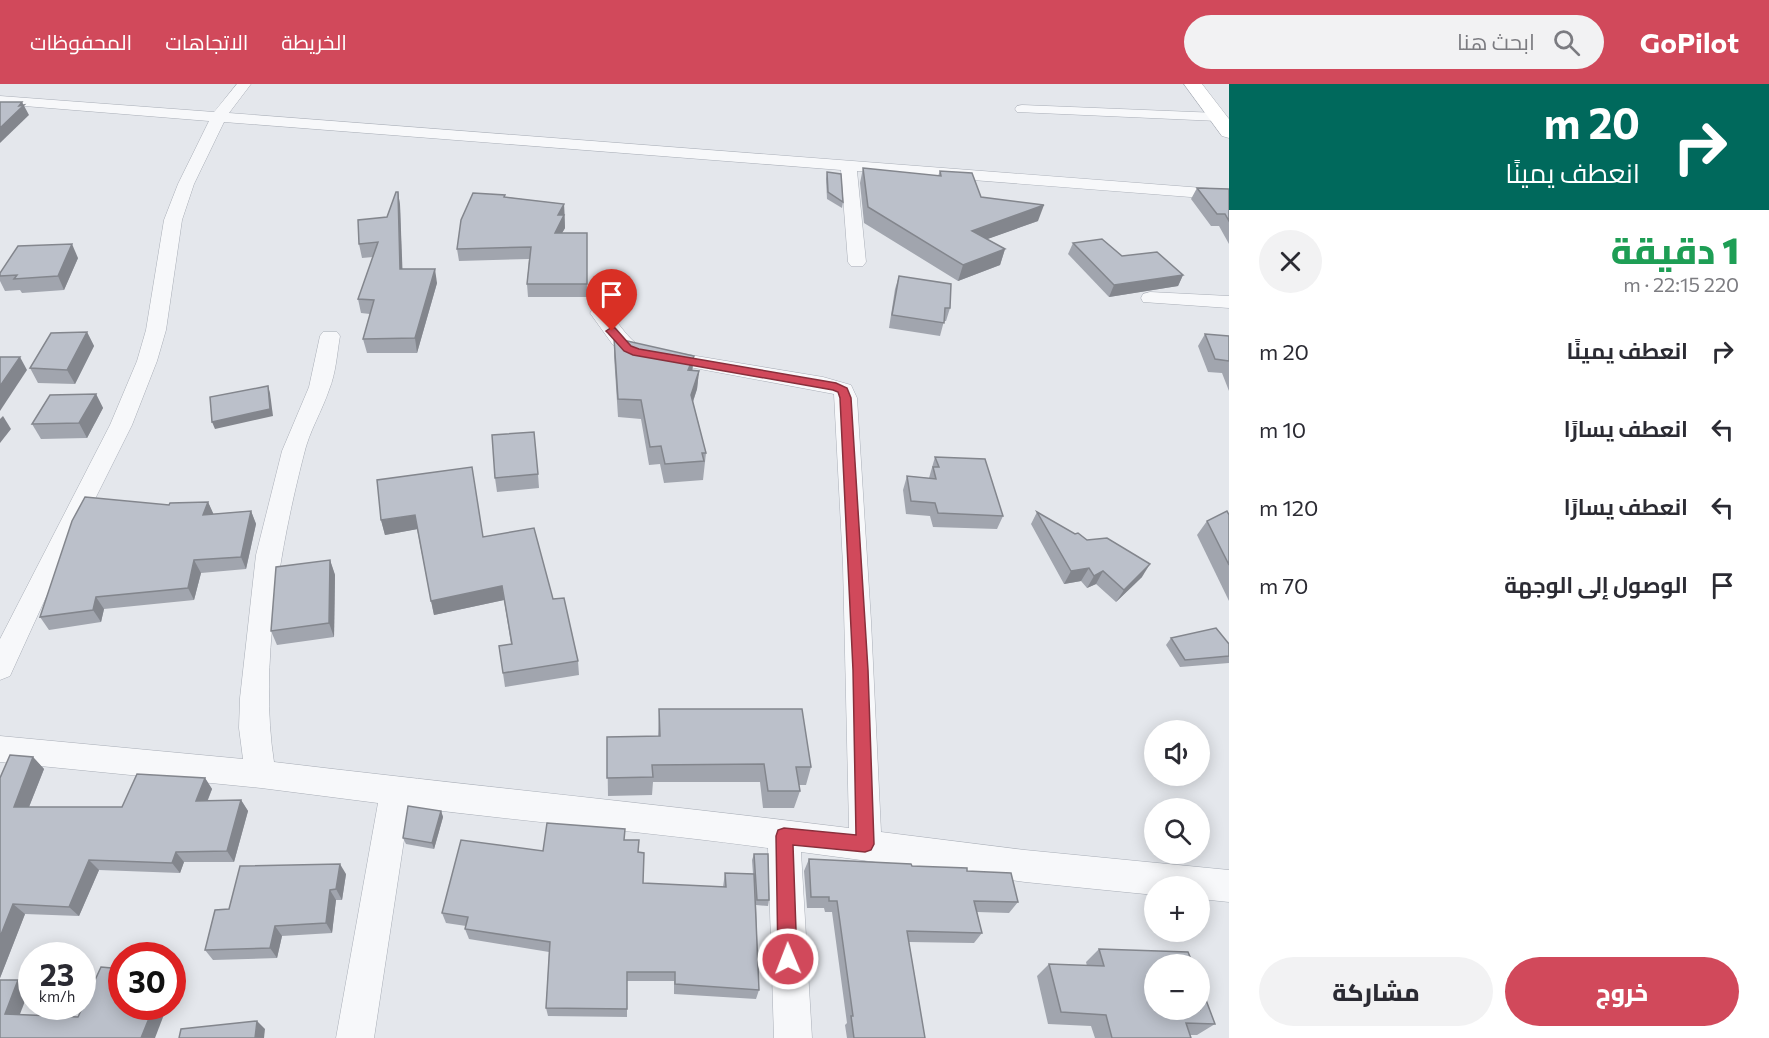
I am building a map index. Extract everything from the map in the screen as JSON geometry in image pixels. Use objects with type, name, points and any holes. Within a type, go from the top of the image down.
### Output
[{"type":"street","points":[[0,669],[33,597],[121,425],[147,361],[162,302],[173,220],[186,184],[219,116],[244,84]]},
{"type":"street","points":[[1193,84],[1223,125]]},
{"type":"street","points":[[0,100],[1229,195]]},
{"type":"street","points":[[1022,108],[1223,125]]},
{"type":"street","points":[[849,166],[857,262]]},
{"type":"street","points":[[1150,298],[1229,302]]},
{"type":"street","points":[[600,313],[620,342],[628,349],[637,352],[843,390],[846,398],[855,552],[865,844]]},
{"type":"street","points":[[261,774],[254,728],[254,698],[269,555],[292,450],[320,387],[330,336]]},
{"type":"street","points":[[0,749],[396,789],[503,804],[654,818],[1025,866],[1229,886]]},
{"type":"street","points":[[354,1038],[396,789]]},
{"type":"street","points":[[784,836],[793,1038]]},
{"type":"building","points":[[0,102],[22,102],[19,106],[24,105],[0,128]]},
{"type":"building","points":[[863,168],[941,176],[940,171],[972,173],[981,197],[1044,205],[972,231],[1005,249],[963,265],[868,207]]},
{"type":"building","points":[[827,172],[841,174],[843,202],[828,192]]},
{"type":"building","points":[[1197,188],[1229,189],[1229,221],[1225,214],[1217,214]]},
{"type":"building","points":[[396,192],[398,192],[400,269],[435,269],[415,338],[363,339],[374,300],[358,299],[378,242],[359,244],[358,220],[387,217]]},
{"type":"building","points":[[473,193],[505,195],[504,197],[564,204],[558,215],[564,215],[555,233],[587,233],[587,284],[527,284],[531,247],[457,249],[461,220]]},
{"type":"building","points":[[1102,239],[1122,256],[1157,252],[1183,275],[1114,285],[1073,243]]},
{"type":"building","points":[[72,244],[58,276],[14,279],[17,275],[0,276],[18,246]]},
{"type":"building","points":[[899,276],[951,284],[950,308],[945,308],[944,323],[892,315]]},
{"type":"building","points":[[87,332],[67,370],[30,368],[51,333]]},
{"type":"building","points":[[1205,334],[1229,336],[1229,361],[1215,359]]},
{"type":"building","points":[[614,338],[694,356],[688,370],[699,371],[691,395],[706,453],[702,453],[704,461],[665,464],[661,446],[650,447],[641,400],[618,399]]},
{"type":"building","points":[[0,357],[20,357],[0,386]]},
{"type":"building","points":[[268,386],[270,409],[212,422],[210,397]]},
{"type":"building","points":[[96,394],[79,423],[32,424],[50,395]]},
{"type":"building","points":[[534,432],[538,474],[495,478],[492,435]]},
{"type":"building","points":[[935,457],[985,459],[1003,516],[938,513],[935,503],[911,501],[907,476],[936,479],[933,467],[939,467]]},
{"type":"building","points":[[472,467],[483,537],[534,528],[553,599],[564,598],[578,661],[503,673],[499,646],[512,644],[502,586],[431,601],[415,515],[381,520],[377,480]]},
{"type":"building","points":[[85,497],[169,505],[170,503],[208,502],[203,515],[251,511],[241,557],[194,560],[188,588],[96,597],[93,610],[40,617],[72,521]]},
{"type":"building","points":[[1227,511],[1229,515],[1229,565],[1207,521]]},
{"type":"building","points":[[1037,512],[1087,540],[1107,538],[1150,564],[1124,590],[1103,571],[1094,576],[1089,568],[1071,571]]},
{"type":"building","points":[[330,560],[329,623],[271,631],[276,567]]},
{"type":"building","points":[[1216,628],[1229,644],[1229,656],[1185,660],[1171,638]]},
{"type":"building","points":[[659,709],[802,709],[811,767],[796,767],[800,791],[768,791],[764,764],[652,765],[653,777],[607,778],[607,737],[660,736]]},
{"type":"building","points":[[10,755],[33,757],[14,807],[122,807],[137,774],[205,778],[196,801],[241,800],[227,851],[176,852],[172,863],[89,860],[69,907],[13,904],[0,937],[0,778]]},
{"type":"building","points":[[408,806],[441,811],[432,843],[403,838]]},
{"type":"building","points":[[547,823],[625,829],[624,840],[639,840],[638,852],[644,853],[643,883],[726,887],[725,873],[754,874],[759,990],[675,984],[675,972],[627,972],[627,1009],[546,1008],[550,942],[465,929],[468,917],[442,913],[461,840],[543,851]]},
{"type":"building","points":[[754,854],[768,854],[769,900],[757,900]]},
{"type":"building","points":[[809,859],[911,864],[912,866],[967,868],[967,871],[1011,873],[1018,902],[974,901],[982,933],[907,931],[925,1038],[854,1038],[837,901],[829,901],[829,897],[811,897]]},
{"type":"building","points":[[340,864],[336,889],[330,890],[326,923],[275,926],[270,948],[205,950],[215,910],[229,909],[240,866]]},
{"type":"building","points":[[1099,949],[1188,952],[1189,954],[1144,954],[1144,1020],[1210,1020],[1210,1011],[1215,1024],[1186,1023],[1191,1038],[1112,1038],[1106,1015],[1061,1012],[1049,964],[1104,966]]},
{"type":"building","points":[[101,967],[108,968],[108,1020],[148,1020],[141,1038],[0,1038],[0,980],[18,980],[5,1014],[18,1015],[18,1020],[96,1020],[96,978]]},
{"type":"building","points":[[257,1021],[255,1038],[179,1038],[181,1029]]},
{"type":"route","points":[[612,331],[628,349],[637,352],[660,358],[836,387],[843,390],[846,398],[861,670],[865,844],[784,836],[788,959]]}]
